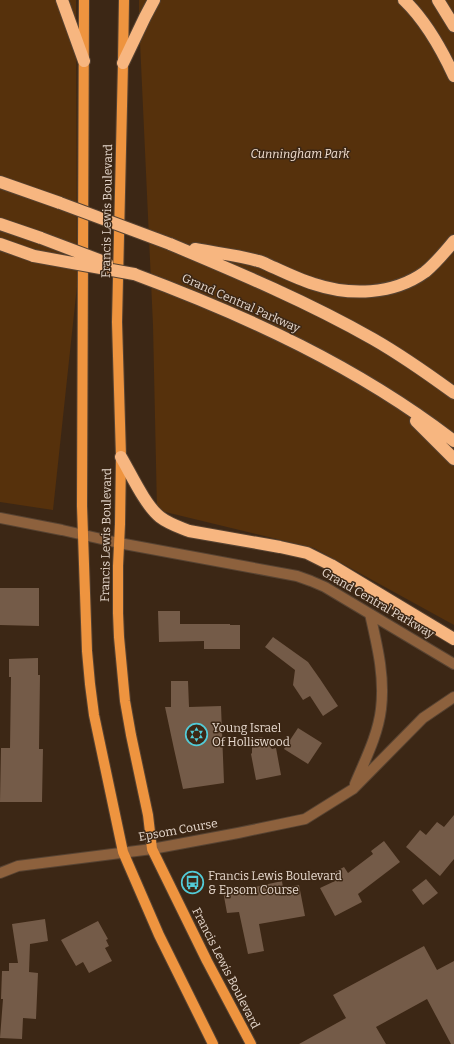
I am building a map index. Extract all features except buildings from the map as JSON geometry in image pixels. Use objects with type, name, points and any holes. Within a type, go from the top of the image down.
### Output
[{"type":"highway","points":[[62,0],[84,61]]},
{"type":"highway","points":[[123,63],[154,0]]},
{"type":"highway","points":[[404,0],[423,21],[438,44],[454,76]]},
{"type":"highway","points":[[438,0],[454,26]]},
{"type":"highway","points":[[0,176],[28,192]]},
{"type":"highway","name":"Grand Central Parkway","points":[[0,182],[170,244],[269,287],[344,323],[403,357],[454,393]]},
{"type":"highway","name":"Grand Central Parkway","points":[[0,224],[163,284],[278,334],[338,364],[394,398],[454,441]]},
{"type":"highway","points":[[170,244],[259,261],[313,284],[331,289],[347,292],[364,292],[395,287],[410,281],[425,272],[454,241]]},
{"type":"highway","points":[[0,244],[34,256],[134,274]]},
{"type":"highway","points":[[394,398],[454,459]]},
{"type":"highway","points":[[121,457],[148,504],[160,517],[170,523],[189,531],[280,547],[308,554],[331,565],[454,639]]},
{"type":"main road","name":"Francis Lewis Boulevard","points":[[84,0],[82,396],[83,535],[86,651],[90,684],[94,715],[123,852],[159,935],[213,1044]]},
{"type":"main road","name":"Francis Lewis Boulevard","points":[[124,0],[117,322],[121,457],[118,613],[121,666],[125,701],[148,815],[152,849],[250,1044]]},
{"type":"street","name":"Grand Central Parkway","points":[[0,518],[119,543],[297,576],[325,588],[454,664]]},
{"type":"street","points":[[353,789],[373,742],[381,709],[382,676],[370,614]]},
{"type":"street","name":"Epsom Course","points":[[0,873],[18,866],[152,849],[305,819],[353,789],[423,718],[454,698]]},
{"type":"green space","points":[[0,0],[76,0],[77,286],[53,510],[0,502]]},
{"type":"green space","name":"Cunningham Park","points":[[139,0],[454,0],[454,625],[314,548],[157,510],[153,325]]},
{"type":"place","name":"Young Israel Of Holliswood","points":[[197,735]]},
{"type":"place","name":"Francis Lewis Boulevard & Epsom Course","points":[[192,883]]}]
